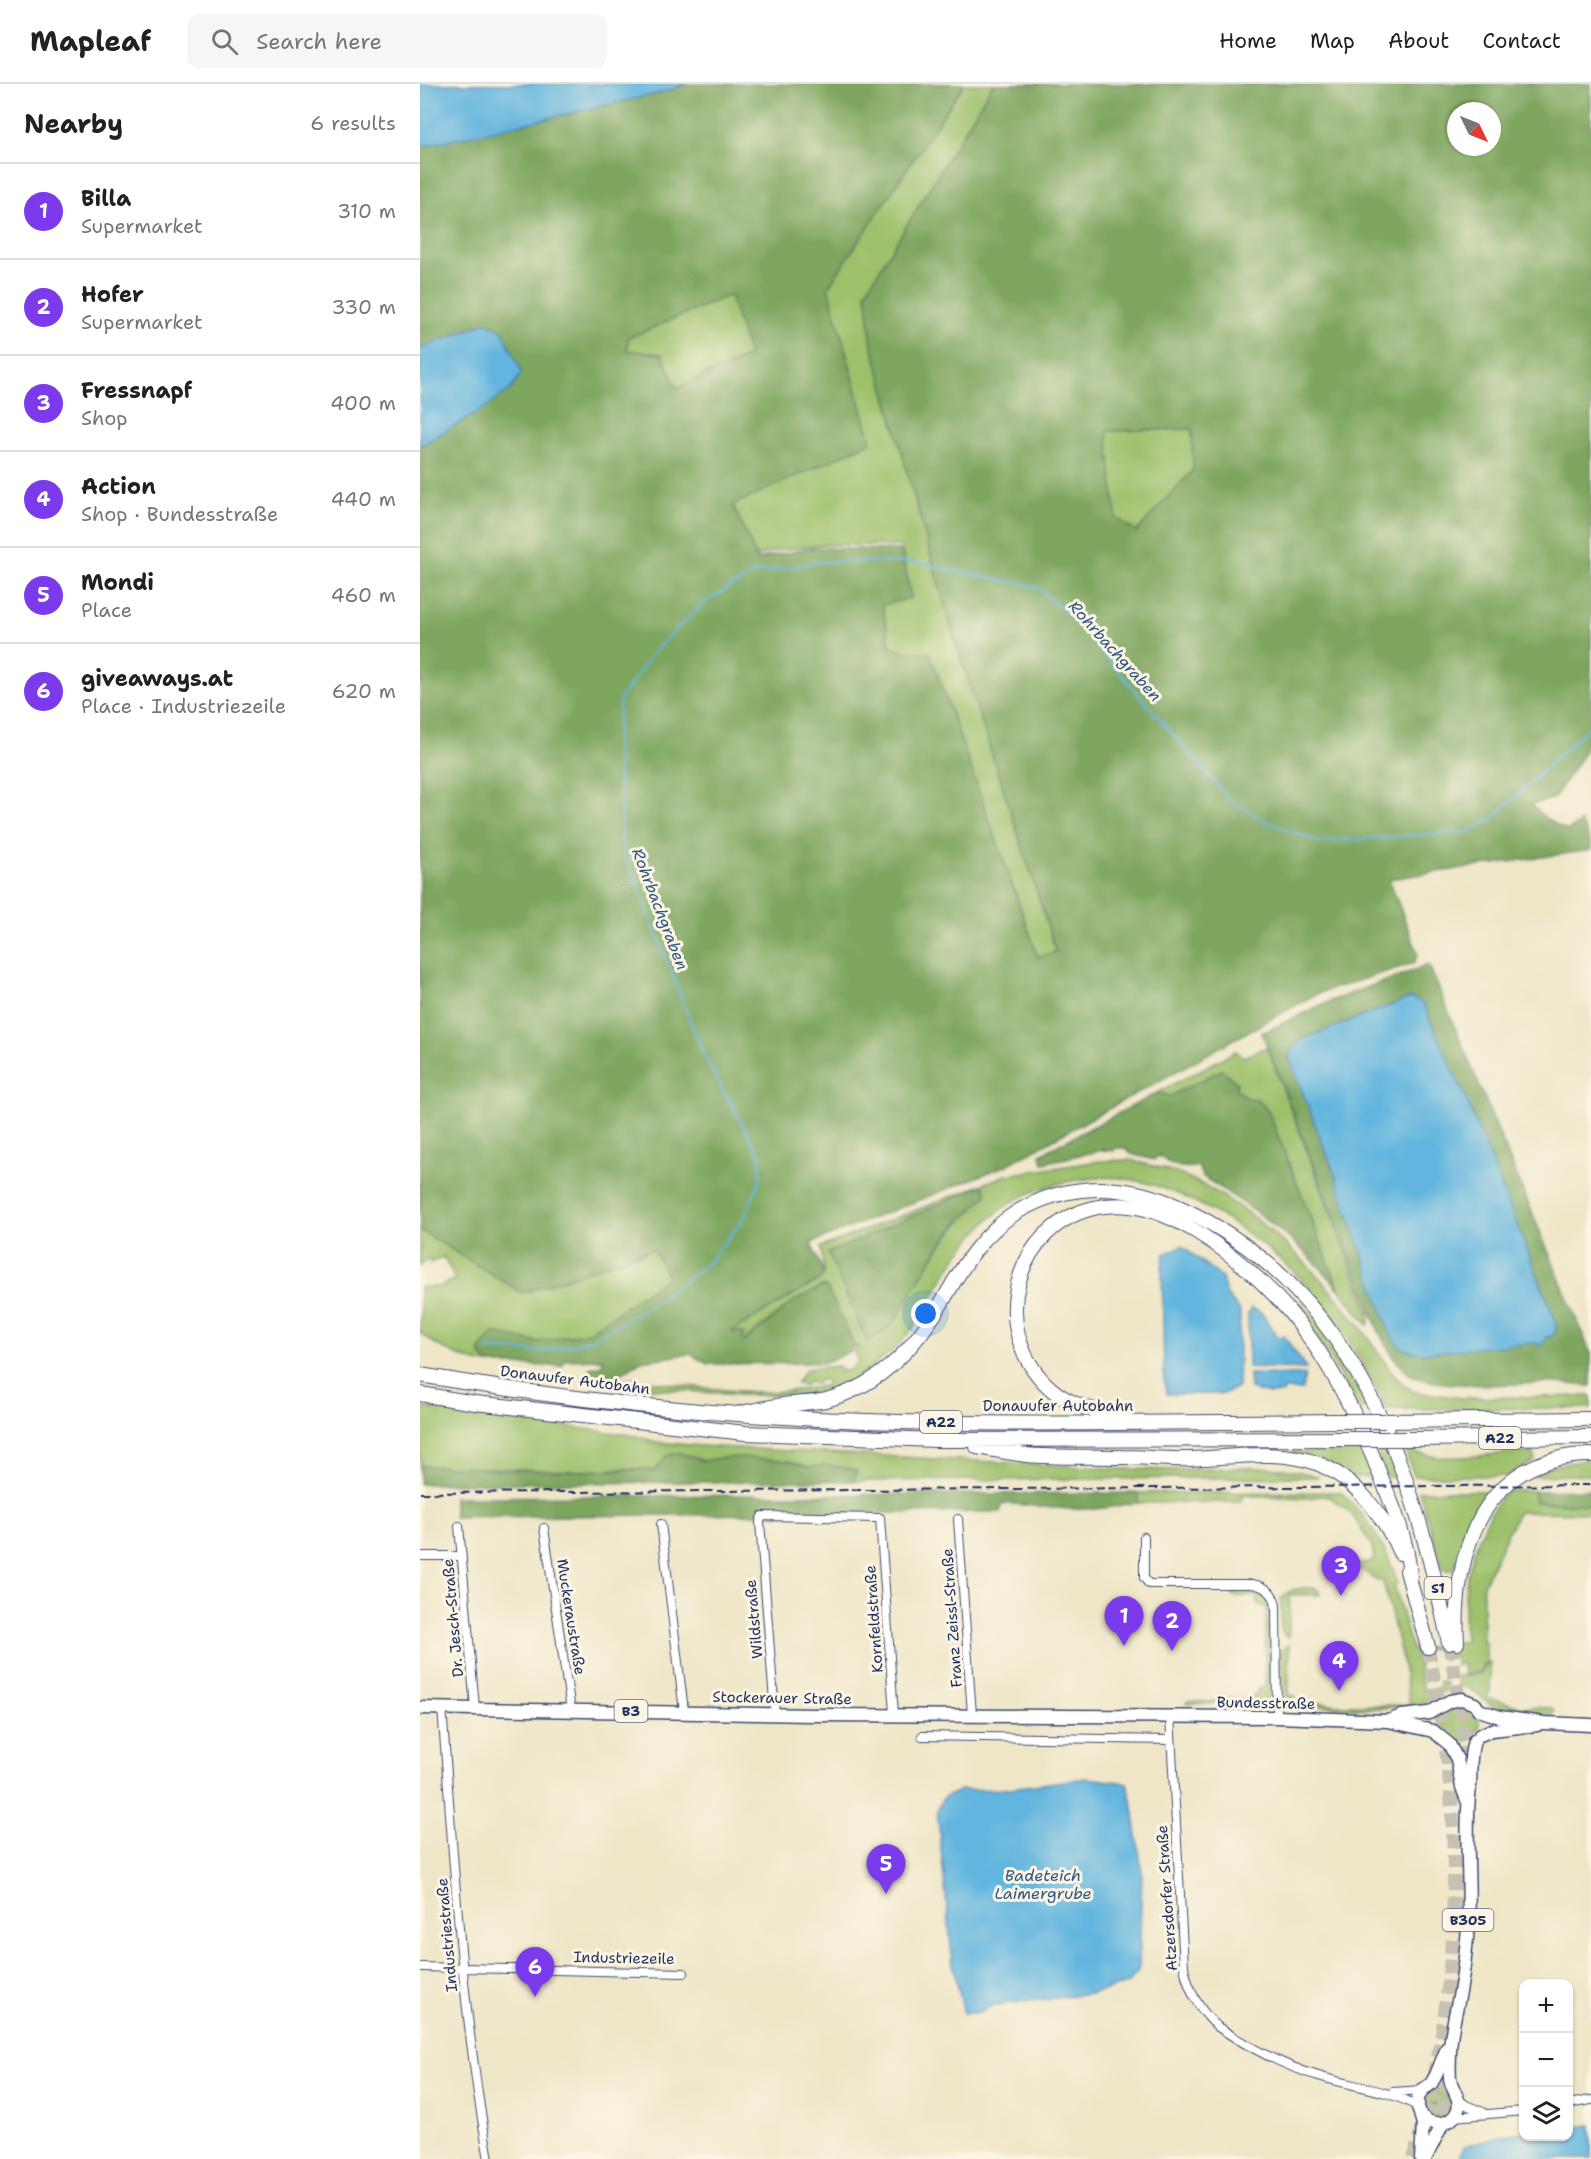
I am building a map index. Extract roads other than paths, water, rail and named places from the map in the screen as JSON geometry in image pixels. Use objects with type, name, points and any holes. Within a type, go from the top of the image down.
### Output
[{"type":"highway","name":"S1","points":[[736,1414],[786,1404],[825,1400],[868,1383],[899,1360],[916,1342],[970,1255],[1003,1221],[1038,1201],[1066,1192],[1099,1188],[1127,1190],[1169,1202],[1230,1235],[1285,1278],[1318,1314],[1348,1354],[1375,1404],[1401,1465],[1423,1533],[1453,1643],[1462,1564],[1476,1527],[1490,1503],[1512,1479],[1530,1467],[1554,1459],[1591,1455]]},
{"type":"highway","points":[[1147,1423],[1090,1409],[1059,1395],[1031,1366],[1018,1336],[1015,1321],[1016,1290],[1030,1254],[1043,1237],[1059,1224],[1096,1207],[1126,1205],[1144,1208],[1192,1229],[1245,1266],[1290,1311],[1314,1341],[1329,1365],[1364,1436],[1390,1499],[1406,1546],[1410,1577]]},
{"type":"highway","name":"Donauufer Autobahn","points":[[420,1375],[515,1390],[736,1414],[910,1422],[1147,1423],[1591,1419]]},
{"type":"highway","name":"A22","points":[[420,1394],[476,1403],[710,1430],[936,1440],[1591,1437]]},
{"type":"highway","name":"S1","points":[[936,1440],[1026,1455],[1185,1459],[1283,1457],[1307,1460],[1340,1475],[1355,1487],[1378,1515],[1394,1540],[1410,1577],[1428,1647]]},
{"type":"main road","name":"B3","points":[[1388,1721],[1402,1716],[1430,1713],[1450,1701],[1462,1699],[1469,1701],[1479,1710],[1500,1717],[1544,1723],[1591,1725]]},
{"type":"main road","name":"Stockerauer Straße","points":[[420,1708],[775,1714],[1144,1716]]},
{"type":"main road","points":[[1438,1734],[1436,1721],[1440,1708]]},
{"type":"main road","points":[[1477,1738],[1483,1722],[1479,1710]]},
{"type":"main road","name":"Bundesstraße","points":[[1144,1716],[1388,1721]]},
{"type":"main road","name":"B3","points":[[1388,1721],[1426,1729],[1438,1734],[1449,1744],[1462,1746],[1492,1730],[1544,1723]]},
{"type":"main road","name":"B305","points":[[1423,2159],[1448,2120],[1458,2109],[1449,2073],[1451,2038],[1464,1970],[1468,1931],[1467,1800],[1470,1785],[1470,1756],[1477,1738]]},
{"type":"main road","name":"B305","points":[[1449,1744],[1457,1759],[1467,1800]]},
{"type":"main road","name":"B305","points":[[1423,2159],[1424,2128],[1418,2098],[1438,2071],[1451,2038]]},
{"type":"main road","points":[[1426,2087],[1442,2083],[1455,2093]]},
{"type":"main road","points":[[1420,2112],[1432,2123],[1448,2120]]},
{"type":"street","name":"Wildstraße","points":[[775,1714],[759,1522],[762,1516],[880,1518],[881,1521]]},
{"type":"street","name":"Franz Zeissl-Straße","points":[[958,1520],[972,1715]]},
{"type":"street","name":"Kornfeldstraße","points":[[881,1521],[894,1714]]},
{"type":"street","points":[[661,1524],[684,1711]]},
{"type":"street","name":"Dr. Jesch-Straße","points":[[459,1526],[475,1708]]},
{"type":"street","name":"Muckeraustraße","points":[[544,1528],[571,1710]]},
{"type":"street","points":[[1144,1537],[1144,1578],[1149,1584],[1252,1584],[1264,1587],[1271,1593],[1275,1601],[1277,1717]]},
{"type":"street","points":[[420,1556],[461,1556]]},
{"type":"street","name":"Industriestraße","points":[[442,1708],[461,1968],[489,2159]]},
{"type":"street","name":"Atzersdorfer Straße","points":[[1170,1716],[1184,1966],[1193,1997],[1218,2027],[1278,2061],[1322,2077],[1388,2092],[1420,2112]]},
{"type":"street","points":[[922,1736],[1171,1740]]},
{"type":"street","name":"Industriezeile","points":[[420,1967],[684,1973]]},
{"type":"street","name":"Atzersdorfer Straße","points":[[1388,2092],[1426,2087]]},
{"type":"street","points":[[1455,2093],[1467,2105],[1487,2114]]},
{"type":"street","points":[[1573,2103],[1591,2100]]},
{"type":"street","points":[[1448,2120],[1519,2111]]},
{"type":"water","points":[[420,84],[687,84],[665,92],[420,147]]},
{"type":"water","points":[[486,322],[502,330],[522,373],[511,389],[477,413],[420,446],[420,349]]},
{"type":"water","points":[[1410,998],[1423,1004],[1465,1096],[1555,1319],[1556,1331],[1552,1336],[1546,1337],[1542,1345],[1534,1343],[1418,1353],[1403,1348],[1389,1331],[1336,1178],[1289,1057],[1292,1048],[1303,1039]]},
{"type":"water","points":[[1182,1246],[1222,1278],[1226,1294],[1240,1311],[1238,1387],[1223,1394],[1167,1394],[1164,1380],[1162,1267],[1164,1254]]},
{"type":"water","points":[[1251,1308],[1261,1312],[1278,1337],[1284,1336],[1307,1369],[1248,1367],[1248,1315]]},
{"type":"water","points":[[1249,1374],[1305,1375],[1302,1390],[1284,1390],[1283,1393],[1269,1394],[1250,1389]]},
{"type":"water","name":"Badeteich Laimergrube","points":[[1087,1778],[1127,1783],[1133,1807],[1142,1873],[1139,1970],[1127,1984],[1090,1994],[994,2005],[977,2013],[964,2013],[953,1966],[937,1810],[943,1798],[961,1790],[1003,1789]]},
{"type":"water","points":[[1591,2125],[1591,2159],[1459,2159],[1463,2146],[1519,2133],[1519,2141],[1573,2141],[1573,2127]]},
{"type":"waterway","name":"Rohrbachgraben","points":[[487,1350],[545,1351],[593,1339],[665,1296],[708,1263],[745,1217],[760,1179],[760,1156],[703,1054],[622,845],[616,744],[620,698],[657,648],[705,602],[753,574],[818,562],[913,562],[1037,587],[1074,620],[1229,799],[1267,822],[1320,842],[1466,832],[1491,820],[1591,725]]},
{"type":"tunnel","points":[[1449,1643],[1468,1768]]},
{"type":"tunnel","points":[[1413,2159],[1437,2063],[1445,2014],[1453,1913],[1454,1862],[1448,1764],[1428,1647]]},
{"type":"tunnel","points":[[1437,2134],[1450,2074]]},
{"type":"railway","points":[[420,1493],[1591,1485]]},
{"type":"place","name":"Fressnapf","points":[[1341,1596]]},
{"type":"place","name":"Billa","points":[[1124,1646]]},
{"type":"place","name":"Hofer","points":[[1172,1651]]},
{"type":"place","name":"Action","points":[[1339,1691]]},
{"type":"place","name":"Mondi","points":[[886,1894]]},
{"type":"place","name":"giveaways.at","points":[[535,1997]]}]
